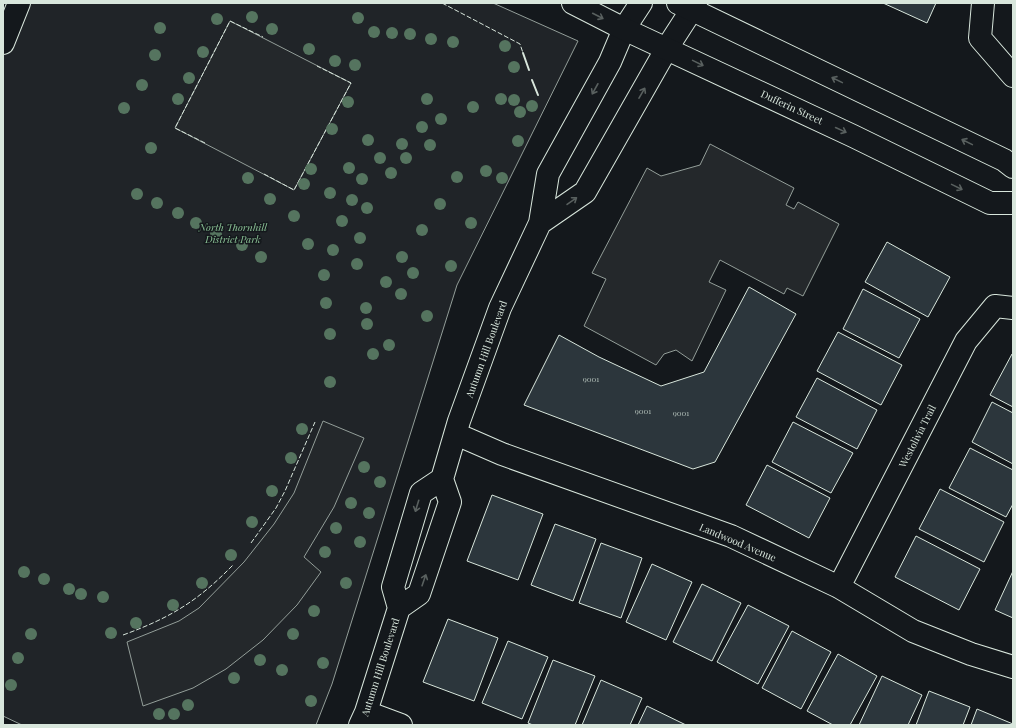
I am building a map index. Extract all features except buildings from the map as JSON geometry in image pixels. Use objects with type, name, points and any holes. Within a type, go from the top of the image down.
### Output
[{"type":"street","points":[[3,43],[19,3]]},
{"type":"street","name":"Dufferin Street","points":[[573,3],[624,29],[668,48],[990,203],[1013,204]]},
{"type":"street","name":"Autumn Hill Boulevard","points":[[399,608],[419,594],[450,502],[442,479],[500,308],[540,223],[548,174],[610,62],[624,29],[641,3]]},
{"type":"street","points":[[982,3],[980,38],[1013,76]]},
{"type":"street","points":[[540,223],[585,192],[668,48],[688,5],[1004,160],[1013,167]]},
{"type":"street","name":"Westolivia Trail","points":[[839,587],[966,341],[995,306],[1013,308]]},
{"type":"street","name":"Landwood Avenue","points":[[456,434],[502,454],[731,536],[839,587],[913,631],[971,654],[1013,667]]},
{"type":"street","name":"Autumn Hill Boulevard","points":[[363,718],[399,608],[393,587],[421,493],[442,479]]},
{"type":"street","points":[[363,718],[401,725]]},
{"type":"green space","name":"North Thornhill District Park","points":[[3,3],[493,3],[578,41],[457,285],[332,684],[316,725],[22,725],[3,716]]},
{"type":"shaded area","points":[[230,21],[351,83],[294,190],[175,128]]},
{"type":"shaded area","points":[[710,144],[794,188],[786,205],[794,209],[798,202],[839,224],[803,296],[787,288],[784,294],[720,260],[709,282],[726,290],[692,361],[676,350],[664,354],[656,365],[584,326],[606,279],[592,273],[647,168],[661,176],[700,165]]},
{"type":"shaded area","points":[[323,421],[364,438],[334,507],[304,557],[321,572],[297,605],[263,640],[226,669],[193,688],[143,706],[127,642],[179,621],[199,608],[244,562],[274,524],[294,493]]},
{"type":"fence","points":[[442,3],[520,44],[523,53]]},
{"type":"fence","points":[[205,143],[175,128],[230,21],[263,37]]},
{"type":"fence","points":[[264,174],[294,190],[351,83],[317,66]]},
{"type":"fence","points":[[251,543],[276,508],[285,491],[315,422]]},
{"type":"fence","points":[[123,635],[155,622],[182,607],[208,589],[233,565]]},
{"type":"wall","points":[[523,53],[529,70]]},
{"type":"wall","points":[[532,80],[538,95]]}]
